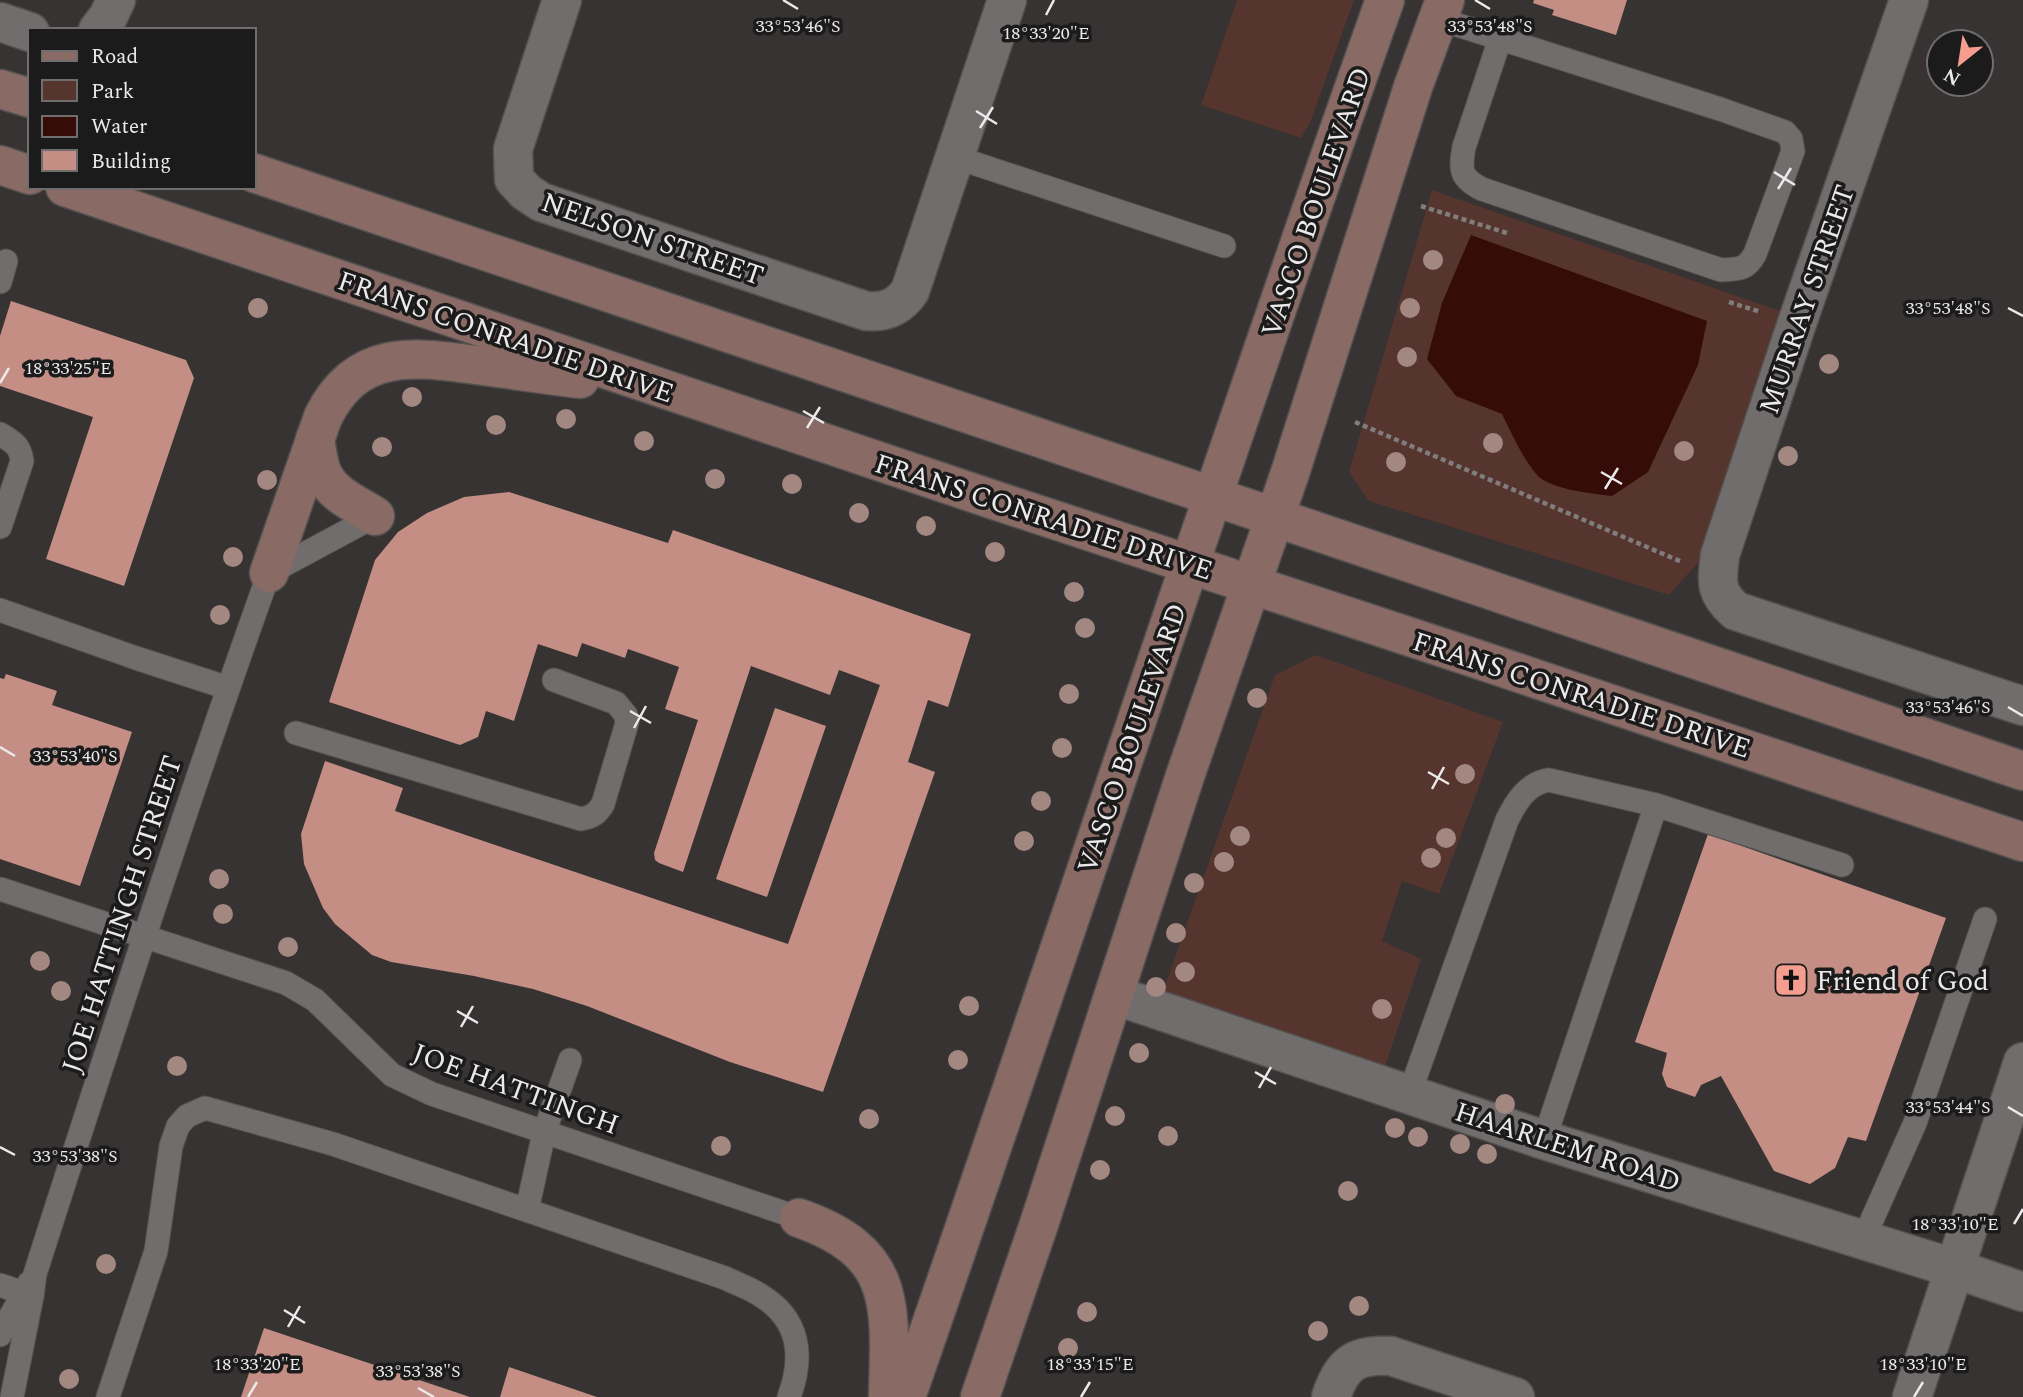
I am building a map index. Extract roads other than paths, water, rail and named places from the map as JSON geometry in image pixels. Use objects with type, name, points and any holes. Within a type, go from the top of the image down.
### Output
[{"type":"main road","name":"VASCO BOULEVARD","points":[[906,1397],[1213,495],[1385,0]]},
{"type":"main road","name":"VASCO BOULEVARD","points":[[980,1397],[1185,775],[1275,517],[1409,100],[1442,9]]},
{"type":"main road","points":[[0,89],[28,97]]},
{"type":"main road","points":[[0,165],[28,174]]},
{"type":"main road","points":[[256,174],[804,356],[2023,771]]},
{"type":"main road","name":"FRANS CONRADIE DRIVE","points":[[71,189],[668,391],[2023,842]]},
{"type":"main road","points":[[270,573],[330,401],[359,375],[373,367],[406,358],[439,360],[668,391]]},
{"type":"main road","points":[[315,439],[325,479],[334,490],[375,516]]},
{"type":"main road","points":[[799,1218],[843,1238],[867,1260],[880,1279],[890,1322],[888,1397]]},
{"type":"street","points":[[100,28],[116,0]]},
{"type":"street","name":"NELSON STREET","points":[[562,0],[513,149],[514,179],[526,192],[541,202],[866,311],[885,311],[896,306],[910,290],[955,157]]},
{"type":"street","points":[[955,157],[1007,0]]},
{"type":"street","name":"MURRAY STREET","points":[[1909,0],[1720,555],[1721,589],[1736,611],[2023,706]]},
{"type":"street","points":[[0,22],[28,31]]},
{"type":"street","name":"HAARLEM ROAD","points":[[1114,995],[1544,1140],[2023,1292]]},
{"type":"street","points":[[1912,1397],[2023,1062]]},
{"type":"street","points":[[1331,1397],[1343,1370],[1354,1361],[1370,1355],[1391,1356],[1514,1397]]},
{"type":"lane","points":[[1442,9],[1500,39],[1785,132],[1791,139],[1793,151],[1750,263],[1735,270],[1721,270],[1471,184],[1464,176],[1461,164],[1464,147],[1500,39]]},
{"type":"lane","points":[[955,157],[1224,246]]},
{"type":"lane","points":[[0,434],[16,444],[21,451],[22,461],[0,527]]},
{"type":"lane","points":[[270,573],[375,516]]},
{"type":"lane","name":"JOE HATTINGH STREET","points":[[12,1397],[30,1288],[143,937],[270,573]]},
{"type":"lane","points":[[0,610],[228,688]]},
{"type":"lane","points":[[296,733],[581,819],[591,817],[599,812],[607,796],[627,723],[626,715],[616,703],[554,680]]},
{"type":"lane","points":[[1409,1095],[1507,820],[1527,789],[1538,781],[1549,780],[1657,805],[1842,865]]},
{"type":"lane","points":[[1544,1140],[1657,805]]},
{"type":"lane","name":"JOE HATTINGH","points":[[0,888],[286,983],[315,1000],[392,1074],[432,1094],[799,1218]]},
{"type":"lane","points":[[1864,1240],[1915,1123],[1985,919]]},
{"type":"lane","points":[[527,1210],[544,1133],[570,1060]]},
{"type":"lane","points":[[108,1397],[156,1251],[171,1146],[178,1126],[187,1116],[205,1108],[333,1144],[725,1278],[761,1295],[781,1312],[794,1333],[798,1353],[789,1397]]},
{"type":"lane","points":[[0,1284],[30,1288]]},
{"type":"lane","name":"JOE HATTINGH STREET","points":[[0,1335],[30,1288]]},
{"type":"water","points":[[1471,235],[1707,321],[1698,365],[1648,472],[1612,496],[1562,488],[1544,481],[1523,455],[1502,414],[1456,396],[1427,359],[1442,303]]},
{"type":"place","name":"Friend of God","points":[[1791,980]]}]
